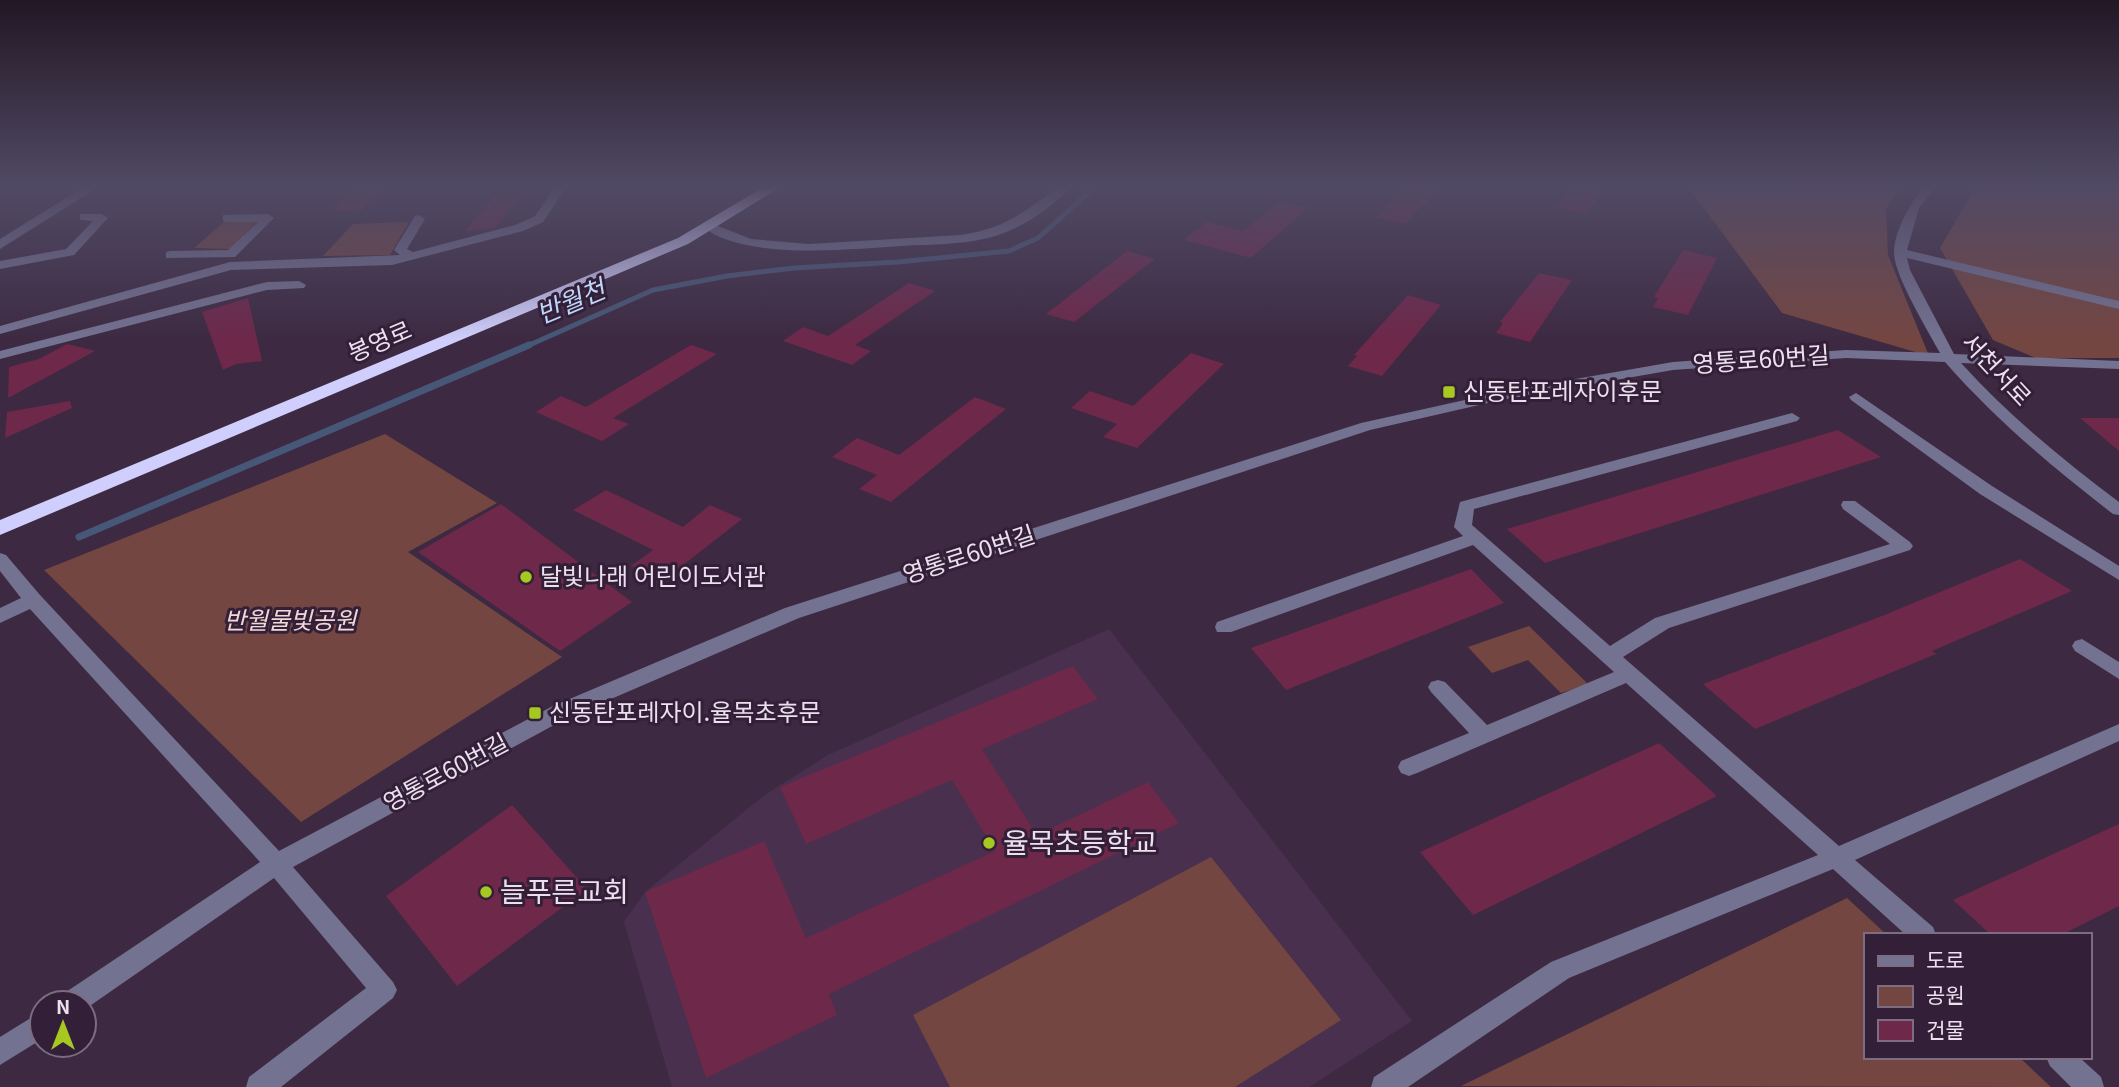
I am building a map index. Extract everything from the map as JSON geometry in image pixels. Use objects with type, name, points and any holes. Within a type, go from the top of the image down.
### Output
[{"type":"highway","name":"봉영로","points":[[0,528],[687,239]]},
{"type":"street","points":[[0,265],[70,252],[82,239]]},
{"type":"street","points":[[170,255],[231,254],[247,239]]},
{"type":"street","points":[[407,239],[400,250],[412,256]]},
{"type":"street","points":[[0,330],[230,266],[392,261],[478,239]]},
{"type":"street","points":[[741,239],[749,242],[809,248],[961,239]]},
{"type":"street","points":[[1904,239],[1900,252],[2119,305]]},
{"type":"street","name":"서천서로","points":[[1900,252],[1904,270],[1949,358],[1984,397],[2069,472],[2119,510]]},
{"type":"street","points":[[0,355],[267,286],[299,285]]},
{"type":"street","name":"영통로60번길","points":[[93,989],[276,864],[560,712],[792,613],[1366,426],[1501,396],[1673,366],[1846,354],[2119,365]]},
{"type":"street","points":[[1856,397],[1986,489],[2119,574]]},
{"type":"street","points":[[1792,418],[1466,506],[1463,527],[1922,933]]},
{"type":"street","points":[[1610,656],[1662,624],[1904,546],[1849,505]]},
{"type":"street","points":[[1224,627],[1476,538]]},
{"type":"street","points":[[0,559],[33,600],[276,864],[384,990],[259,1087]]},
{"type":"street","points":[[0,616],[33,600]]},
{"type":"street","points":[[2082,646],[2119,673]]},
{"type":"street","points":[[1409,766],[1630,673]]},
{"type":"street","points":[[1438,687],[1484,735]]},
{"type":"street","points":[[1399,1083],[1506,1005],[1560,970],[1838,857],[2119,732]]},
{"type":"street","points":[[0,1052],[28,1033]]},
{"type":"street","points":[[2061,1059],[2091,1087]]},
{"type":"shaded area","name":"율목초등학교","points":[[1109,629],[1412,1021],[1309,1087],[672,1087],[624,922],[645,892],[766,794],[828,755]]},
{"type":"green space","points":[[205,239],[241,239],[231,249],[194,248]]},
{"type":"green space","points":[[339,239],[399,239],[390,255],[323,256]]},
{"type":"green space","points":[[1727,239],[1887,239],[1888,255],[1929,356],[1782,313]]},
{"type":"green space","points":[[1945,239],[2119,239],[2119,358],[2036,358],[1993,340],[1940,248]]},
{"type":"green space","name":"반월물빛공원","points":[[385,434],[497,503],[408,552],[562,657],[301,822],[44,570]]},
{"type":"green space","points":[[1529,626],[1588,684],[1561,693],[1528,660],[1492,673],[1468,647]]},
{"type":"green space","points":[[1211,857],[1341,1020],[1235,1087],[950,1087],[913,1015]]},
{"type":"green space","points":[[1847,898],[1885,933],[1864,933],[1864,1059],[2021,1059],[2051,1087],[1461,1086]]},
{"type":"building","points":[[1186,239],[1273,239],[1251,258]]},
{"type":"building","points":[[1683,250],[1717,258],[1688,315],[1653,307],[1658,298],[1654,297]]},
{"type":"building","points":[[1127,251],[1155,259],[1074,322],[1046,314]]},
{"type":"building","points":[[1539,273],[1572,280],[1530,342],[1496,333],[1503,323],[1500,322]]},
{"type":"building","points":[[909,283],[935,291],[855,345],[871,351],[852,365],[783,341],[803,327],[828,336]]},
{"type":"building","points":[[1408,295],[1441,305],[1382,376],[1348,366],[1357,356],[1354,355]]},
{"type":"building","points":[[248,298],[262,361],[236,364],[223,370],[202,312]]},
{"type":"building","points":[[67,344],[95,351],[8,398],[9,367],[39,359]]},
{"type":"building","points":[[691,345],[717,354],[613,418],[629,424],[602,441],[536,412],[561,396],[586,407]]},
{"type":"building","points":[[1191,353],[1224,364],[1137,448],[1103,437],[1117,424],[1071,408],[1090,391],[1133,406]]},
{"type":"building","points":[[975,397],[1006,409],[891,502],[859,489],[877,475],[832,457],[857,438],[899,455]]},
{"type":"building","points":[[70,401],[72,408],[5,438],[7,412]]},
{"type":"building","points":[[2080,418],[2119,418],[2119,451]]},
{"type":"building","points":[[1838,430],[1881,457],[1545,563],[1507,529]]},
{"type":"building","points":[[606,490],[683,527],[710,505],[742,519],[664,580],[631,566],[653,550],[573,510]]},
{"type":"building","name":"달빛나래 어린이도서관","points":[[501,504],[632,602],[560,651],[418,552]]},
{"type":"building","points":[[2020,559],[2072,591],[1932,651],[1936,654],[1755,729],[1703,684],[1882,616]]},
{"type":"building","points":[[1471,569],[1504,603],[1286,690],[1251,648]]},
{"type":"building","points":[[1073,666],[1098,699],[982,749],[1037,835],[1148,782],[1179,823],[829,994],[837,1015],[706,1078],[645,892],[764,841],[806,938],[995,851],[952,780],[806,844],[780,787]]},
{"type":"building","points":[[1659,743],[1717,796],[1473,915],[1420,852]]},
{"type":"building","name":"늘푸른교회","points":[[512,805],[587,889],[457,986],[386,896]]},
{"type":"building","points":[[2119,824],[2119,906],[2065,933],[1989,933],[1953,900]]},
{"type":"waterway","name":"반월천","points":[[525,347],[653,290],[727,276],[794,268],[898,262],[1009,251],[1036,239]]},
{"type":"waterway","name":"반월천","points":[[79,537],[529,345]]},
{"type":"place","name":"신동탄포레자이후문","points":[[1449,392]]},
{"type":"place","name":"달빛나래 어린이도서관","points":[[526,577]]},
{"type":"place","name":"신동탄포레자이.율목초후문","points":[[535,713]]},
{"type":"place","name":"율목초등학교","points":[[989,843]]},
{"type":"place","name":"늘푸른교회","points":[[486,892]]}]
